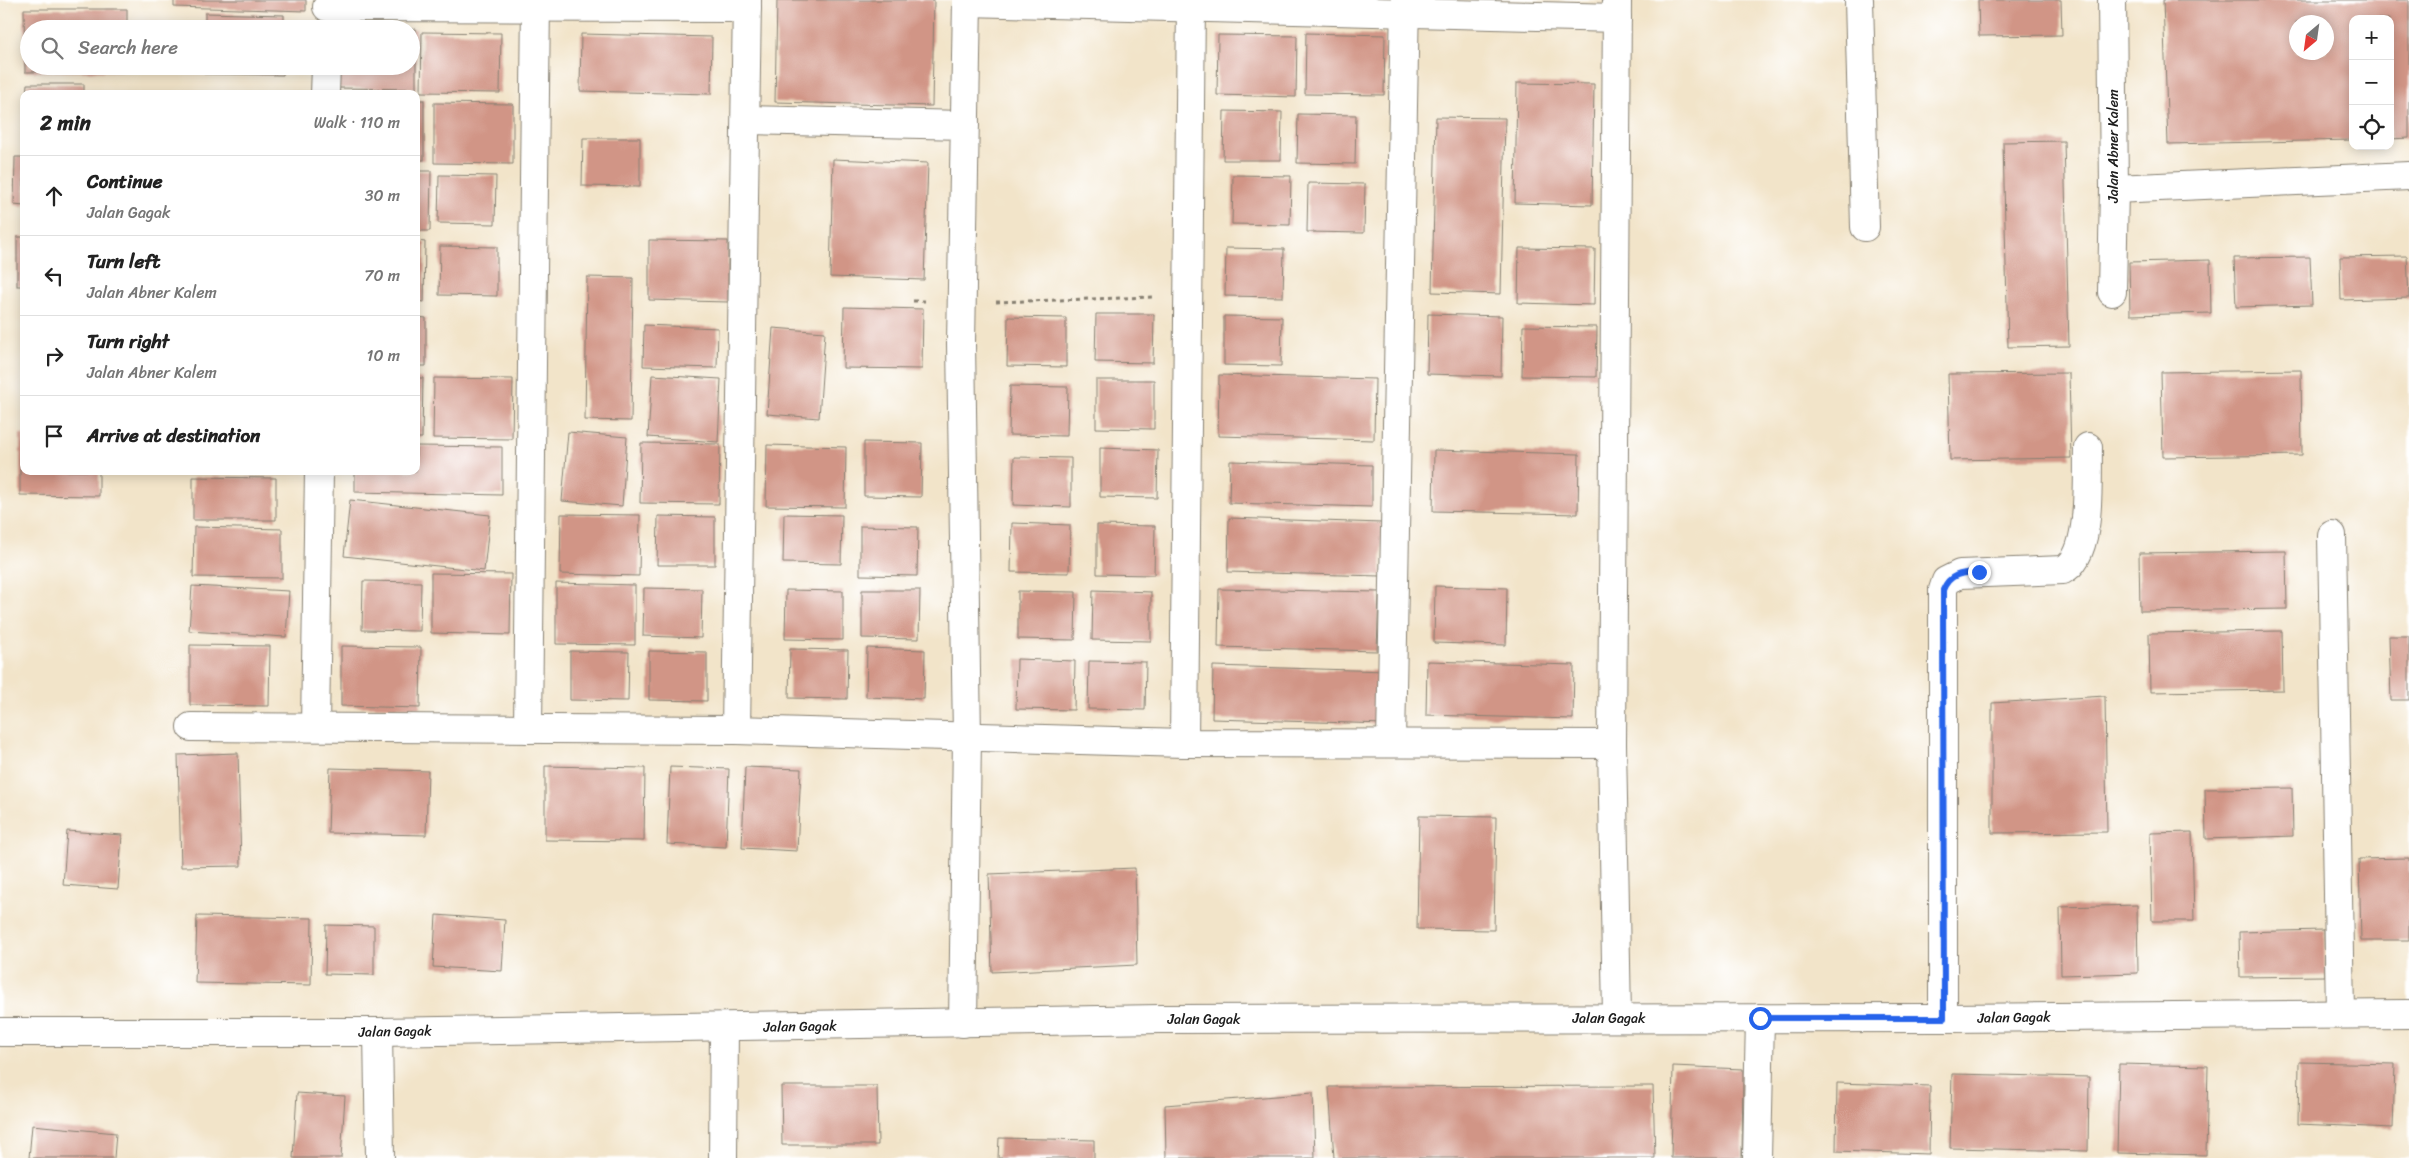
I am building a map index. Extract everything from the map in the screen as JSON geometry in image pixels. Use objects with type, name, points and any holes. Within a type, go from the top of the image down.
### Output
[{"type":"street","points":[[1859,0],[1864,227]]},
{"type":"street","name":"Jalan Abner Kalem","points":[[2112,0],[2114,189],[2112,292]]},
{"type":"street","points":[[963,1023],[967,737],[961,302],[967,1],[1617,9],[1612,744],[1617,1017]]},
{"type":"street","points":[[1184,743],[1190,3]]},
{"type":"street","points":[[528,729],[536,4]]},
{"type":"street","points":[[327,12],[536,4],[747,4],[736,730]]},
{"type":"street","points":[[1392,743],[1405,6]]},
{"type":"street","points":[[325,90],[326,75]]},
{"type":"street","points":[[746,120],[965,124]]},
{"type":"street","points":[[2114,189],[2409,176]]},
{"type":"street","points":[[1944,1018],[1943,590],[1946,581],[1960,574],[2063,570],[2071,566],[2079,554],[2084,538],[2088,447]]},
{"type":"street","points":[[316,727],[320,475]]},
{"type":"street","points":[[2332,535],[2340,1014]]},
{"type":"street","points":[[191,727],[736,730],[1184,743],[1612,744]]},
{"type":"street","name":"Jalan Gagak","points":[[0,1032],[378,1032],[1170,1019],[1944,1018],[2409,1014]]},
{"type":"street","points":[[1757,1158],[1760,1018]]},
{"type":"street","points":[[723,1158],[724,1027]]},
{"type":"street","points":[[378,1032],[380,1158]]},
{"type":"path","points":[[913,301],[961,302],[1188,296]]},
{"type":"building","points":[[174,0],[306,0],[306,11],[174,7]]},
{"type":"building","points":[[777,0],[934,0],[932,106],[775,102]]},
{"type":"building","points":[[1978,0],[2061,0],[2062,35],[1979,36]]},
{"type":"building","points":[[2163,0],[2409,0],[2409,138],[2394,139],[2394,15],[2349,15],[2349,140],[2168,144]]},
{"type":"building","points":[[24,9],[127,9],[127,20],[24,20]]},
{"type":"building","points":[[205,13],[284,15],[284,20],[205,20]]},
{"type":"building","points":[[422,32],[501,33],[500,93],[421,92]]},
{"type":"building","points":[[1306,33],[1385,35],[1384,95],[1305,94]]},
{"type":"building","points":[[581,34],[712,37],[711,94],[580,91]]},
{"type":"building","points":[[1218,35],[1297,36],[1296,97],[1217,95]]},
{"type":"building","points":[[337,75],[416,75],[416,89],[337,88]]},
{"type":"building","points":[[1517,83],[1594,84],[1592,205],[1515,203]]},
{"type":"building","points":[[27,84],[84,84],[84,90],[26,90]]},
{"type":"building","points":[[420,100],[424,100],[424,160],[420,160]]},
{"type":"building","points":[[434,103],[513,104],[513,164],[434,163]]},
{"type":"building","points":[[1224,111],[1282,112],[1281,160],[1223,160]]},
{"type":"building","points":[[1298,114],[1356,115],[1355,164],[1297,163]]},
{"type":"building","points":[[1436,117],[1505,118],[1501,294],[1432,292]]},
{"type":"building","points":[[583,138],[640,138],[640,187],[582,186]]},
{"type":"building","points":[[2064,141],[2069,346],[2008,347],[2003,142]]},
{"type":"building","points":[[15,157],[20,157],[20,206],[14,205]]},
{"type":"building","points":[[833,159],[928,163],[924,280],[830,277]]},
{"type":"building","points":[[420,171],[431,171],[430,231],[420,231]]},
{"type":"building","points":[[439,175],[496,176],[495,224],[438,223]]},
{"type":"building","points":[[1233,175],[1291,176],[1290,225],[1232,224]]},
{"type":"building","points":[[1308,183],[1365,184],[1364,233],[1307,232]]},
{"type":"building","points":[[17,237],[20,237],[20,286],[17,286]]},
{"type":"building","points":[[649,240],[728,241],[728,302],[649,300]]},
{"type":"building","points":[[420,241],[425,242],[424,302],[420,302]]},
{"type":"building","points":[[440,246],[497,247],[497,296],[439,295]]},
{"type":"building","points":[[1226,248],[1284,249],[1283,297],[1225,296]]},
{"type":"building","points":[[1519,248],[1595,249],[1594,305],[1518,303]]},
{"type":"building","points":[[2407,256],[2409,298],[2341,300],[2340,257]]},
{"type":"building","points":[[2310,257],[2312,305],[2236,307],[2234,258]]},
{"type":"building","points":[[2210,260],[2211,313],[2130,315],[2129,262]]},
{"type":"building","points":[[587,277],[633,278],[631,421],[585,420]]},
{"type":"building","points":[[844,307],[923,309],[922,369],[843,368]]},
{"type":"building","points":[[1096,314],[1154,314],[1153,363],[1095,362]]},
{"type":"building","points":[[1428,314],[1502,316],[1501,376],[1427,374]]},
{"type":"building","points":[[1224,316],[1282,317],[1281,366],[1224,365]]},
{"type":"building","points":[[420,317],[426,318],[426,366],[420,366]]},
{"type":"building","points":[[1008,317],[1066,318],[1066,367],[1007,366]]},
{"type":"building","points":[[644,325],[718,328],[717,368],[643,366]]},
{"type":"building","points":[[1523,326],[1597,327],[1596,377],[1522,376]]},
{"type":"building","points":[[773,328],[825,332],[819,418],[767,414]]},
{"type":"building","points":[[2301,370],[2302,455],[2163,457],[2161,372]]},
{"type":"building","points":[[2069,373],[2071,458],[1950,460],[1948,374]]},
{"type":"building","points":[[652,375],[721,379],[718,442],[648,437]]},
{"type":"building","points":[[1219,375],[1375,379],[1374,440],[1218,436]]},
{"type":"building","points":[[420,378],[423,378],[422,438],[420,438]]},
{"type":"building","points":[[434,378],[513,379],[512,439],[433,438]]},
{"type":"building","points":[[1096,380],[1154,380],[1154,429],[1096,428]]},
{"type":"building","points":[[1010,386],[1068,387],[1067,436],[1009,435]]},
{"type":"building","points":[[568,432],[627,437],[622,506],[562,501]]},
{"type":"building","points":[[864,442],[922,443],[921,497],[864,496]]},
{"type":"building","points":[[641,443],[720,444],[719,504],[640,503]]},
{"type":"building","points":[[767,445],[846,447],[845,507],[766,506]]},
{"type":"building","points":[[420,446],[502,447],[502,495],[355,492],[355,475],[420,475]]},
{"type":"building","points":[[1100,448],[1158,450],[1157,498],[1100,497]]},
{"type":"building","points":[[1434,450],[1579,454],[1578,514],[1433,511]]},
{"type":"building","points":[[1014,457],[1071,458],[1071,507],[1013,505]]},
{"type":"building","points":[[1230,461],[1372,465],[1372,507],[1229,503]]},
{"type":"building","points":[[20,475],[99,475],[99,496],[20,495]]},
{"type":"building","points":[[193,477],[276,478],[276,520],[193,520]]},
{"type":"building","points":[[350,500],[490,515],[484,571],[344,556]]},
{"type":"building","points":[[561,514],[640,515],[639,576],[560,574]]},
{"type":"building","points":[[784,514],[842,515],[841,564],[783,563]]},
{"type":"building","points":[[658,516],[715,517],[715,565],[657,565]]},
{"type":"building","points":[[1229,518],[1382,523],[1381,576],[1228,572]]},
{"type":"building","points":[[1012,523],[1070,525],[1069,573],[1011,572]]},
{"type":"building","points":[[1097,525],[1155,526],[1154,575],[1097,574]]},
{"type":"building","points":[[860,526],[918,527],[917,576],[860,575]]},
{"type":"building","points":[[194,527],[282,529],[282,578],[193,577]]},
{"type":"building","points":[[2286,551],[2287,609],[2140,611],[2139,553]]},
{"type":"building","points":[[431,573],[511,574],[510,635],[431,633]]},
{"type":"building","points":[[363,581],[421,582],[420,631],[362,630]]},
{"type":"building","points":[[556,583],[635,585],[635,645],[556,644]]},
{"type":"building","points":[[192,586],[289,591],[286,637],[189,631]]},
{"type":"building","points":[[1435,586],[1507,588],[1506,645],[1434,643]]},
{"type":"building","points":[[644,588],[702,589],[701,638],[643,636]]},
{"type":"building","points":[[1219,589],[1379,592],[1377,651],[1218,647]]},
{"type":"building","points":[[786,590],[843,591],[843,640],[785,639]]},
{"type":"building","points":[[862,590],[920,590],[919,639],[862,638]]},
{"type":"building","points":[[1093,590],[1151,592],[1151,641],[1092,640]]},
{"type":"building","points":[[1018,591],[1076,592],[1075,640],[1018,639]]},
{"type":"building","points":[[2282,631],[2283,690],[2150,692],[2149,633]]},
{"type":"building","points":[[2389,636],[2409,636],[2409,700],[2391,700]]},
{"type":"building","points":[[190,645],[270,646],[269,706],[190,705]]},
{"type":"building","points":[[341,646],[421,647],[420,708],[341,706]]},
{"type":"building","points":[[867,648],[925,650],[924,699],[866,697]]},
{"type":"building","points":[[790,649],[848,650],[847,699],[789,698]]},
{"type":"building","points":[[570,651],[629,652],[628,701],[570,700]]},
{"type":"building","points":[[649,651],[707,652],[707,701],[649,700]]},
{"type":"building","points":[[1017,659],[1075,661],[1074,710],[1016,709]]},
{"type":"building","points":[[1089,661],[1146,662],[1145,710],[1088,709]]},
{"type":"building","points":[[1427,661],[1574,665],[1573,719],[1426,715]]},
{"type":"building","points":[[1213,666],[1387,671],[1386,724],[1212,719]]},
{"type":"building","points":[[2105,696],[2107,832],[1992,833],[1992,703]]},
{"type":"building","points":[[238,753],[241,866],[181,867],[178,755]]},
{"type":"building","points":[[545,766],[645,768],[644,841],[545,840]]},
{"type":"building","points":[[670,767],[729,769],[726,847],[667,844]]},
{"type":"building","points":[[745,767],[801,769],[797,851],[742,848]]},
{"type":"building","points":[[330,768],[428,771],[426,835],[328,833]]},
{"type":"building","points":[[2292,788],[2293,836],[2206,839],[2205,789]]},
{"type":"building","points":[[1419,816],[1496,817],[1494,930],[1417,929]]},
{"type":"building","points":[[67,831],[122,835],[118,889],[63,885]]},
{"type":"building","points":[[2192,832],[2194,921],[2152,921],[2150,833]]},
{"type":"building","points":[[2409,858],[2409,940],[2361,940],[2359,859]]},
{"type":"building","points":[[1135,868],[1137,965],[992,972],[989,874]]},
{"type":"building","points":[[2137,905],[2138,973],[2061,975],[2060,907]]},
{"type":"building","points":[[436,915],[505,920],[502,971],[433,967]]},
{"type":"building","points":[[197,916],[312,918],[311,985],[195,983]]},
{"type":"building","points":[[326,925],[374,926],[374,975],[325,974]]},
{"type":"building","points":[[2324,930],[2325,976],[2240,977],[2239,932]]},
{"type":"building","points":[[2299,1062],[2395,1064],[2393,1128],[2298,1124]]},
{"type":"building","points":[[2119,1064],[2208,1066],[2206,1155],[2117,1153]]},
{"type":"building","points":[[1673,1066],[1743,1069],[1742,1158],[1671,1158]]},
{"type":"building","points":[[1952,1074],[2089,1077],[2088,1151],[1950,1148]]},
{"type":"building","points":[[1837,1083],[1930,1086],[1929,1154],[1836,1151]]},
{"type":"building","points":[[781,1086],[877,1086],[878,1145],[782,1145]]},
{"type":"building","points":[[1653,1086],[1655,1158],[1334,1158],[1329,1087]]},
{"type":"building","points":[[297,1093],[345,1096],[341,1158],[293,1158]]},
{"type":"building","points":[[1313,1093],[1315,1158],[1166,1158],[1165,1105]]},
{"type":"building","points":[[32,1125],[116,1133],[114,1158],[29,1158]]},
{"type":"building","points":[[999,1138],[1094,1140],[1094,1158],[998,1158]]},
{"type":"route","points":[[1760,1018],[1944,1018],[1942,598],[1946,581],[1954,575],[1979,572]]}]
